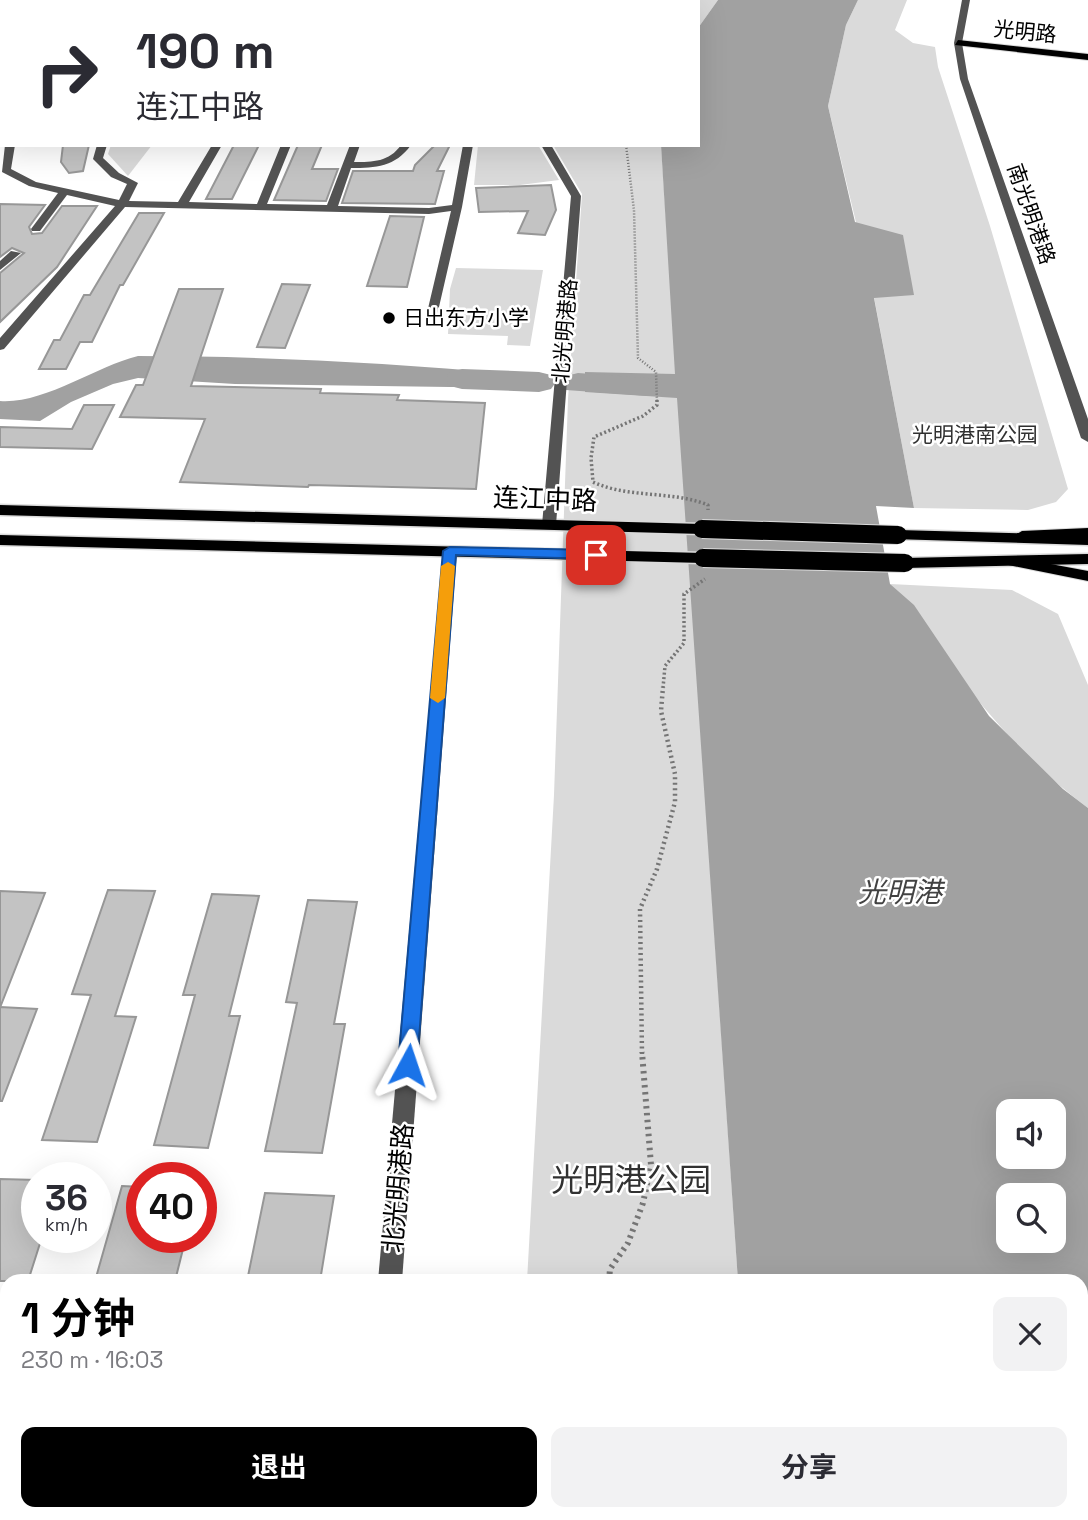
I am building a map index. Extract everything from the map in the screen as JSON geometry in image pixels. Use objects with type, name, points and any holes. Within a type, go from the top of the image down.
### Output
[{"type":"highway","name":"连江中路","points":[[0,510],[549,525],[705,524],[898,535],[1088,540]]},
{"type":"highway","name":"连江中路","points":[[0,540],[450,551],[707,566],[1088,559]]},
{"type":"main road","name":"光明路","points":[[958,46],[1088,57]]},
{"type":"main road","name":"光明路","points":[[958,46],[1088,63]]},
{"type":"main road","points":[[1002,536],[1088,532]]},
{"type":"main road","points":[[1008,561],[1088,576]]},
{"type":"street","name":"南光明港路","points":[[965,0],[958,46],[968,90],[1088,438]]},
{"type":"street","points":[[5,335],[122,204],[133,183],[115,175],[98,159],[101,147]]},
{"type":"street","points":[[182,205],[216,147]]},
{"type":"street","points":[[261,207],[285,147]]},
{"type":"street","points":[[331,209],[354,147]]},
{"type":"street","points":[[347,165],[382,165],[398,158],[405,147]]},
{"type":"street","points":[[432,317],[468,147]]},
{"type":"street","name":"北光明港路","points":[[547,147],[576,196],[549,525]]},
{"type":"street","points":[[6,151],[6,170],[33,184],[122,204],[429,211],[457,207]]},
{"type":"street","points":[[36,229],[65,191]]},
{"type":"street","points":[[0,267],[15,253]]},
{"type":"street","name":"北光明港路","points":[[391,1274],[450,551]]},
{"type":"path","points":[[626,147],[634,210],[638,358],[656,372],[657,405],[642,417],[603,430],[594,437],[591,458],[593,482],[626,495],[695,498],[708,505],[705,524]]},
{"type":"path","points":[[610,1274],[610,1269],[628,1243],[643,1203],[651,1165],[642,1076],[638,935],[639,909],[657,869],[675,802],[675,774],[662,711],[665,666],[684,643],[684,594],[707,566]]},
{"type":"green space","points":[[700,0],[718,0],[700,25]]},
{"type":"green space","name":"光明港南公园","points":[[858,0],[907,0],[895,30],[913,43],[935,47],[938,67],[990,226],[1068,489],[1056,502],[1028,510],[914,508],[874,297],[828,106],[846,25]]},
{"type":"green space","points":[[110,147],[150,147],[128,176],[108,154]]},
{"type":"green space","points":[[478,147],[539,147],[559,180],[520,185],[474,185]]},
{"type":"green space","name":"光明港公园","points":[[554,147],[661,147],[738,1274],[527,1274],[554,795],[568,399],[582,194]]},
{"type":"green space","points":[[456,268],[543,270],[530,346],[507,345],[508,336],[448,334],[450,289]]},
{"type":"green space","points":[[890,584],[1012,590],[1058,614],[1088,685],[1088,808],[1058,784],[1005,732]]},
{"type":"water","name":"光明港","points":[[718,0],[858,0],[846,25],[828,106],[855,222],[903,235],[914,295],[874,298],[914,508],[876,506],[890,584],[914,605],[989,716],[1063,789],[1088,808],[1088,1274],[738,1274],[677,398],[585,392],[585,372],[675,374],[661,147],[700,147],[700,25]]},
{"type":"water","points":[[138,356],[373,363],[514,374],[526,381],[514,387],[450,387],[235,384],[138,378],[113,384],[71,402],[40,421],[0,419],[0,401],[34,397]]},
{"type":"building","points":[[63,147],[89,147],[83,171],[69,173],[61,162]]},
{"type":"building","points":[[233,147],[258,147],[232,199],[206,199]]},
{"type":"building","points":[[297,147],[321,147],[312,169],[338,169],[326,201],[274,200]]},
{"type":"building","points":[[433,147],[449,147],[437,171],[444,171],[435,204],[342,203],[353,171],[413,171],[415,165]]},
{"type":"building","points":[[551,185],[556,210],[545,235],[518,233],[528,211],[479,212],[476,188]]},
{"type":"building","points":[[0,204],[45,205],[29,227],[32,234],[42,233],[62,206],[97,206],[57,267],[0,322],[0,273],[24,253],[12,248],[0,257]]},
{"type":"building","points":[[139,213],[164,213],[123,285],[120,285],[92,342],[80,342],[66,369],[39,369],[54,340],[60,340],[84,295],[90,295]]},
{"type":"building","points":[[390,216],[424,217],[407,287],[367,286]]},
{"type":"building","points":[[282,284],[310,285],[285,348],[257,347]]},
{"type":"building","points":[[179,289],[223,289],[191,386],[321,389],[320,393],[399,395],[397,400],[485,403],[476,489],[180,482],[205,419],[120,417],[136,385],[143,385]]},
{"type":"building","points":[[84,405],[114,405],[92,449],[0,447],[0,427],[72,429]]},
{"type":"building","points":[[108,890],[155,891],[115,1016],[136,1017],[97,1142],[42,1140],[91,995],[72,994]]},
{"type":"building","points":[[0,891],[45,893],[1,1005],[0,1005]]},
{"type":"building","points":[[212,894],[259,896],[229,1016],[240,1016],[208,1148],[154,1145],[195,995],[183,995]]},
{"type":"building","points":[[308,900],[357,902],[334,1024],[345,1024],[322,1153],[265,1151],[297,1003],[286,1002]]},
{"type":"building","points":[[0,1007],[37,1009],[2,1101],[0,1101]]},
{"type":"building","points":[[0,1179],[21,1180],[21,1253],[37,1253],[30,1274],[0,1274]]},
{"type":"building","points":[[122,1186],[126,1186],[126,1253],[182,1253],[177,1274],[97,1274],[103,1253],[112,1253],[112,1221]]},
{"type":"building","points":[[265,1193],[334,1196],[321,1274],[248,1274]]},
{"type":"waterway","points":[[462,379],[539,382]]},
{"type":"waterway","points":[[578,383],[649,386]]},
{"type":"slow traffic","points":[[438,698],[448,566]]},
{"type":"place","name":"日出东方小学","points":[[389,318]]},
{"type":"route","points":[[408,1065],[450,551],[596,555]]}]
